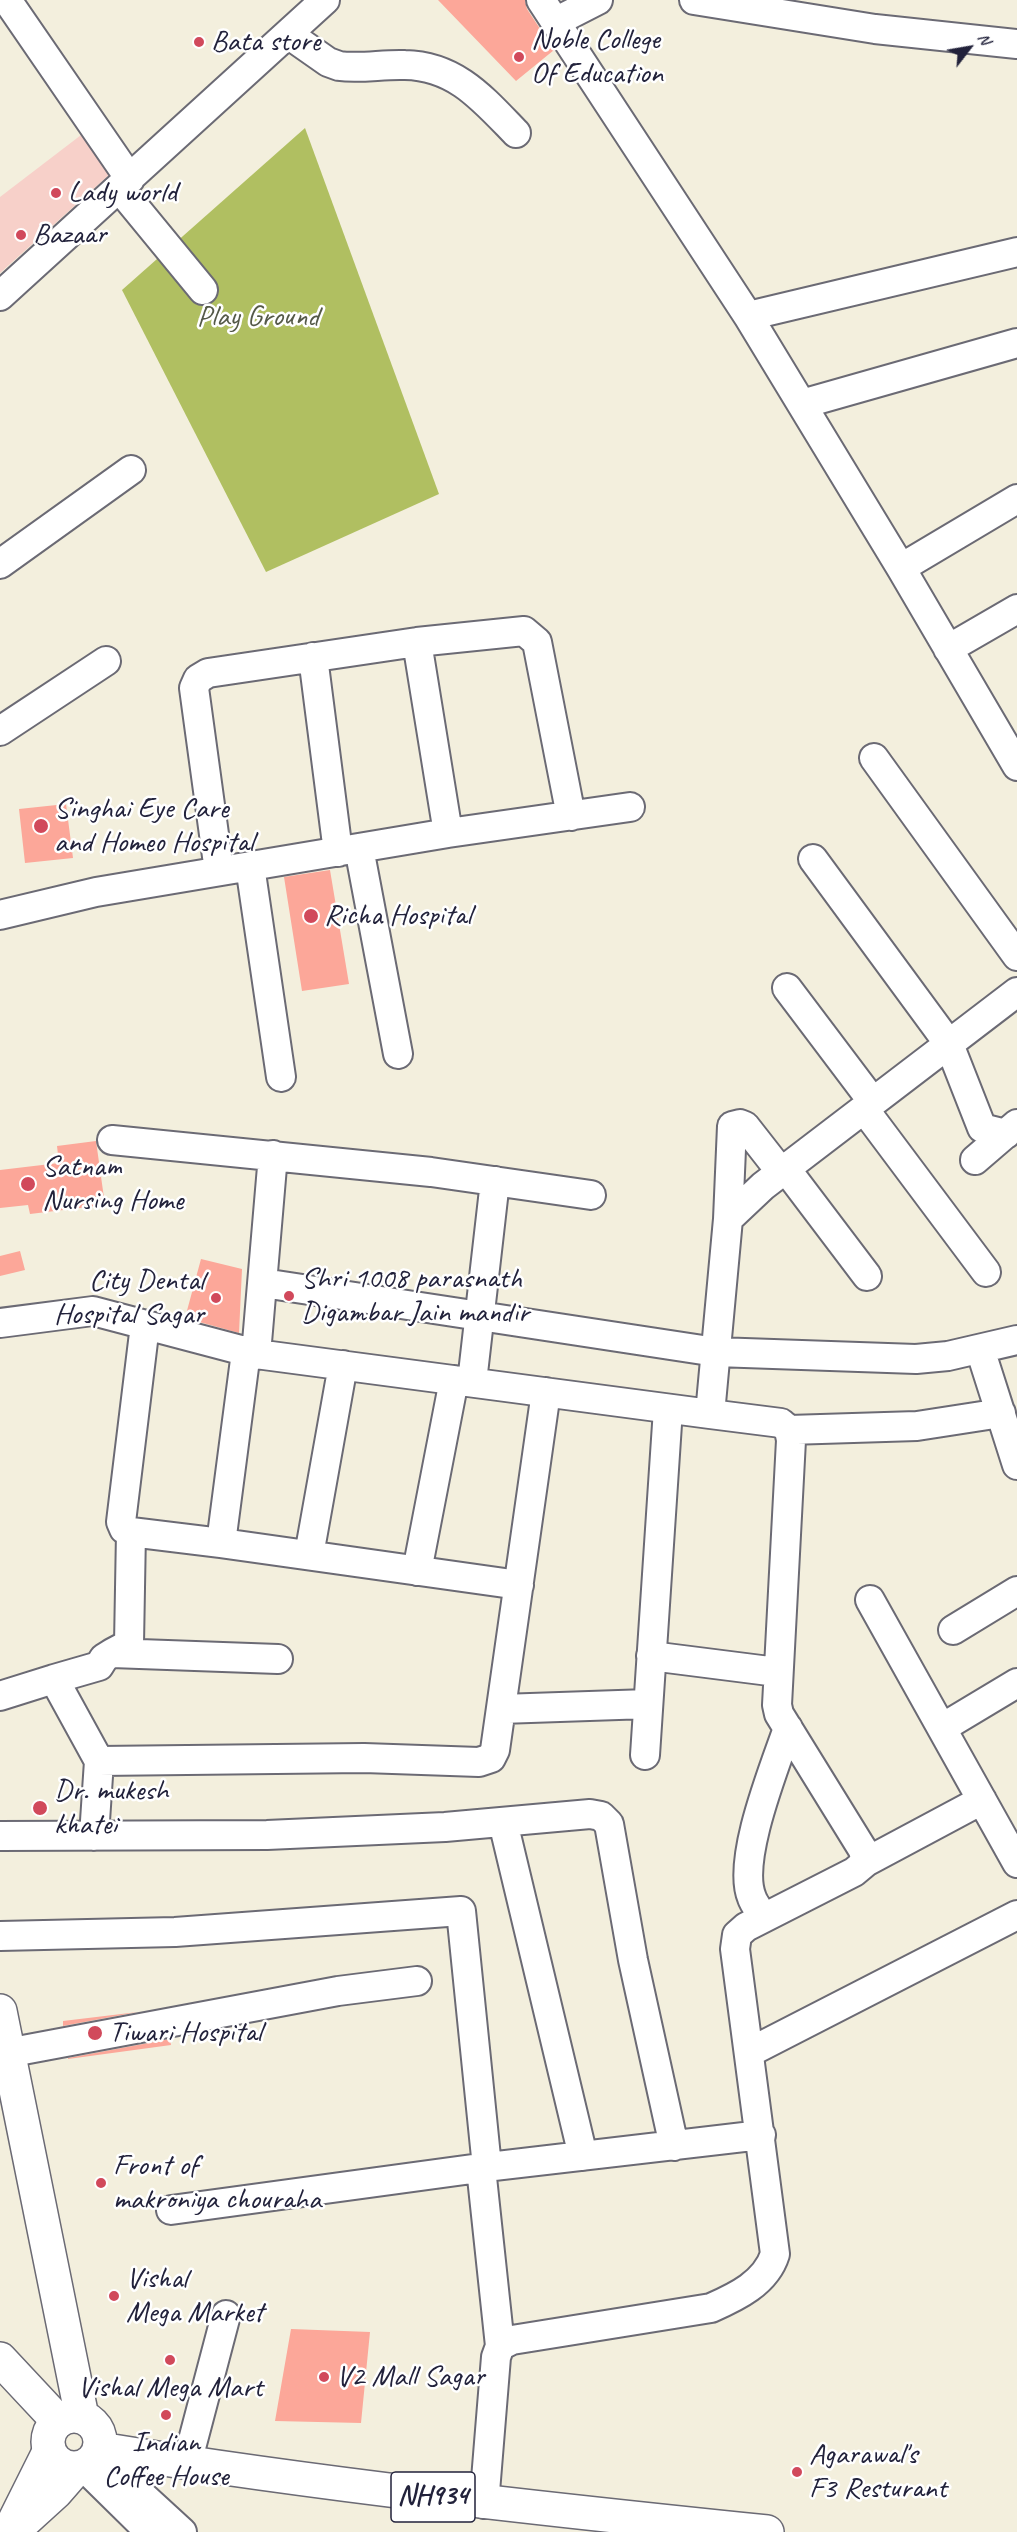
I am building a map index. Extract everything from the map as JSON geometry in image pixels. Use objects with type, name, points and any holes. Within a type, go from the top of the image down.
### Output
[{"type":"main road","points":[[0,2011],[73,2443],[56,2492],[10,2532]]},
{"type":"main road","points":[[0,2117],[73,2443]]},
{"type":"main road","points":[[0,2359],[73,2443]]},
{"type":"main road","points":[[0,2390],[73,2443]]},
{"type":"main road","name":"NH934","points":[[73,2443],[187,2463],[484,2504],[767,2532]]},
{"type":"street","points":[[7,0],[125,184],[203,290]]},
{"type":"street","points":[[0,296],[325,0]]},
{"type":"street","points":[[598,0],[549,11],[748,316],[901,568],[1017,766]]},
{"type":"street","points":[[694,0],[874,29],[1017,44]]},
{"type":"street","points":[[288,34],[328,62],[339,66],[417,65],[455,77],[478,93],[516,133]]},
{"type":"street","points":[[748,316],[1017,252]]},
{"type":"street","points":[[802,404],[1017,343]]},
{"type":"street","points":[[0,564],[132,470]]},
{"type":"street","points":[[901,568],[1017,499]]},
{"type":"street","points":[[948,649],[1017,609]]},
{"type":"street","points":[[219,871],[194,688],[198,679],[208,673],[417,642],[524,631],[537,642],[571,816]]},
{"type":"street","points":[[417,642],[448,833]]},
{"type":"street","points":[[313,657],[349,850],[398,1054]]},
{"type":"street","points":[[0,731],[106,661]]},
{"type":"street","points":[[874,758],[1017,956]]},
{"type":"street","points":[[0,915],[96,892],[448,833],[630,807]]},
{"type":"street","points":[[813,859],[949,1044],[982,1128],[1011,1129]]},
{"type":"street","points":[[249,866],[281,1077]]},
{"type":"street","points":[[787,988],[986,1272]]},
{"type":"street","points":[[728,1219],[784,1171],[1017,992]]},
{"type":"street","points":[[710,1414],[728,1219],[732,1126],[740,1124],[745,1126],[784,1171],[867,1276]]},
{"type":"street","points":[[975,1160],[1011,1129]]},
{"type":"street","points":[[112,1140],[273,1155],[495,1181],[591,1195]]},
{"type":"street","points":[[221,1543],[263,1282],[273,1155]]},
{"type":"street","points":[[417,1571],[479,1316],[495,1181]]},
{"type":"street","points":[[263,1282],[716,1352],[916,1359],[980,1350],[1017,1340]]},
{"type":"street","points":[[0,1323],[93,1311],[251,1353],[781,1423],[789,1430],[791,1440],[777,1705],[788,1728],[863,1850],[866,1862]]},
{"type":"street","points":[[145,1325],[121,1522],[124,1529],[131,1532],[519,1585]]},
{"type":"street","points":[[980,1350],[1017,1465]]},
{"type":"street","points":[[309,1555],[343,1365]]},
{"type":"street","points":[[99,1761],[364,1758],[479,1762],[491,1758],[495,1750],[546,1392]]},
{"type":"street","points":[[645,1755],[668,1409]]},
{"type":"street","points":[[789,1430],[917,1426],[1001,1413]]},
{"type":"street","points":[[0,1696],[99,1666],[104,1658],[129,1644],[131,1532]]},
{"type":"street","points":[[953,1630],[1017,1591]]},
{"type":"street","points":[[870,1600],[1017,1863]]},
{"type":"street","points":[[112,1653],[278,1659]]},
{"type":"street","points":[[651,1656],[777,1672]]},
{"type":"street","points":[[54,1679],[99,1761],[94,1836]]},
{"type":"street","points":[[942,1728],[1017,1683]]},
{"type":"street","points":[[501,1709],[648,1704]]},
{"type":"street","points":[[764,1917],[751,1896],[748,1876],[757,1818],[788,1728]]},
{"type":"street","points":[[500,2346],[512,2340],[711,2308],[738,2295],[771,2267],[775,2254],[735,1947],[737,1935],[764,1917],[854,1872],[866,1862],[982,1800]]},
{"type":"street","points":[[0,1836],[267,1835],[503,1822],[590,1814],[601,1816],[609,1824],[633,1960],[674,2146]]},
{"type":"street","points":[[503,1822],[584,2156]]},
{"type":"street","points":[[0,1936],[175,1932],[461,1911],[500,2346],[496,2357],[484,2504]]},
{"type":"street","points":[[750,2052],[1017,1914]]},
{"type":"street","points":[[7,2053],[338,1991],[417,1981]]},
{"type":"street","points":[[171,2210],[484,2168],[761,2135]]},
{"type":"street","points":[[187,2463],[226,2315]]},
{"type":"street","points":[[73,2443],[150,2532]]},
{"type":"street","points":[[73,2443],[182,2532]]},
{"type":"shaded area","name":"Bazaar","points":[[85,132],[110,174],[0,273],[0,197]]},
{"type":"green space","name":"Play Ground","points":[[305,128],[439,494],[266,572],[122,290]]},
{"type":"building","name":"Noble College Of Education","points":[[438,0],[525,0],[527,9],[554,50],[516,81]]},
{"type":"building","points":[[66,804],[73,858],[25,863],[19,809]]},
{"type":"building","points":[[330,870],[349,984],[302,991],[284,877]]},
{"type":"building","points":[[96,1141],[105,1205],[30,1214],[28,1205],[0,1208],[0,1170],[59,1163],[57,1146]]},
{"type":"building","points":[[20,1251],[25,1270],[0,1276],[0,1256]]},
{"type":"building","name":"City Dental Hospital Sagar","points":[[201,1259],[242,1269],[239,1333],[185,1318]]},
{"type":"building","points":[[138,2012],[63,2026],[63,2021]]},
{"type":"building","points":[[170,2039],[171,2045],[68,2059],[68,2058]]},
{"type":"building","name":"V2 Mall Sagar","points":[[291,2329],[370,2332],[361,2423],[275,2421]]},
{"type":"place","name":"Bata store","points":[[199,42]]},
{"type":"place","name":"Noble College Of Education","points":[[519,57]]},
{"type":"place","name":"Lady world","points":[[56,193]]},
{"type":"place","name":"Bazaar","points":[[21,235]]},
{"type":"place","name":"Singhai Eye Care and Homeo Hospital","points":[[41,826]]},
{"type":"place","name":"Richa Hospital","points":[[311,916]]},
{"type":"place","name":"Satnam Nursing Home","points":[[28,1184]]},
{"type":"place","name":"Shri 1008 parasnath Digambar Jain mandir","points":[[289,1296]]},
{"type":"place","name":"City Dental Hospital Sagar","points":[[216,1298]]},
{"type":"place","name":"Dr. mukesh khatei","points":[[40,1808]]},
{"type":"place","name":"Tiwari Hospital","points":[[95,2033]]},
{"type":"place","name":"Front of makroniya chouraha","points":[[101,2183]]},
{"type":"place","name":"Vishal Mega Market","points":[[114,2296]]},
{"type":"place","name":"Vishal Mega Mart","points":[[170,2360]]},
{"type":"place","name":"V2 Mall Sagar","points":[[324,2377]]},
{"type":"place","name":"Indian Coffee House","points":[[166,2415]]},
{"type":"place","name":"Agarawal's F3 Resturant","points":[[797,2472]]}]
